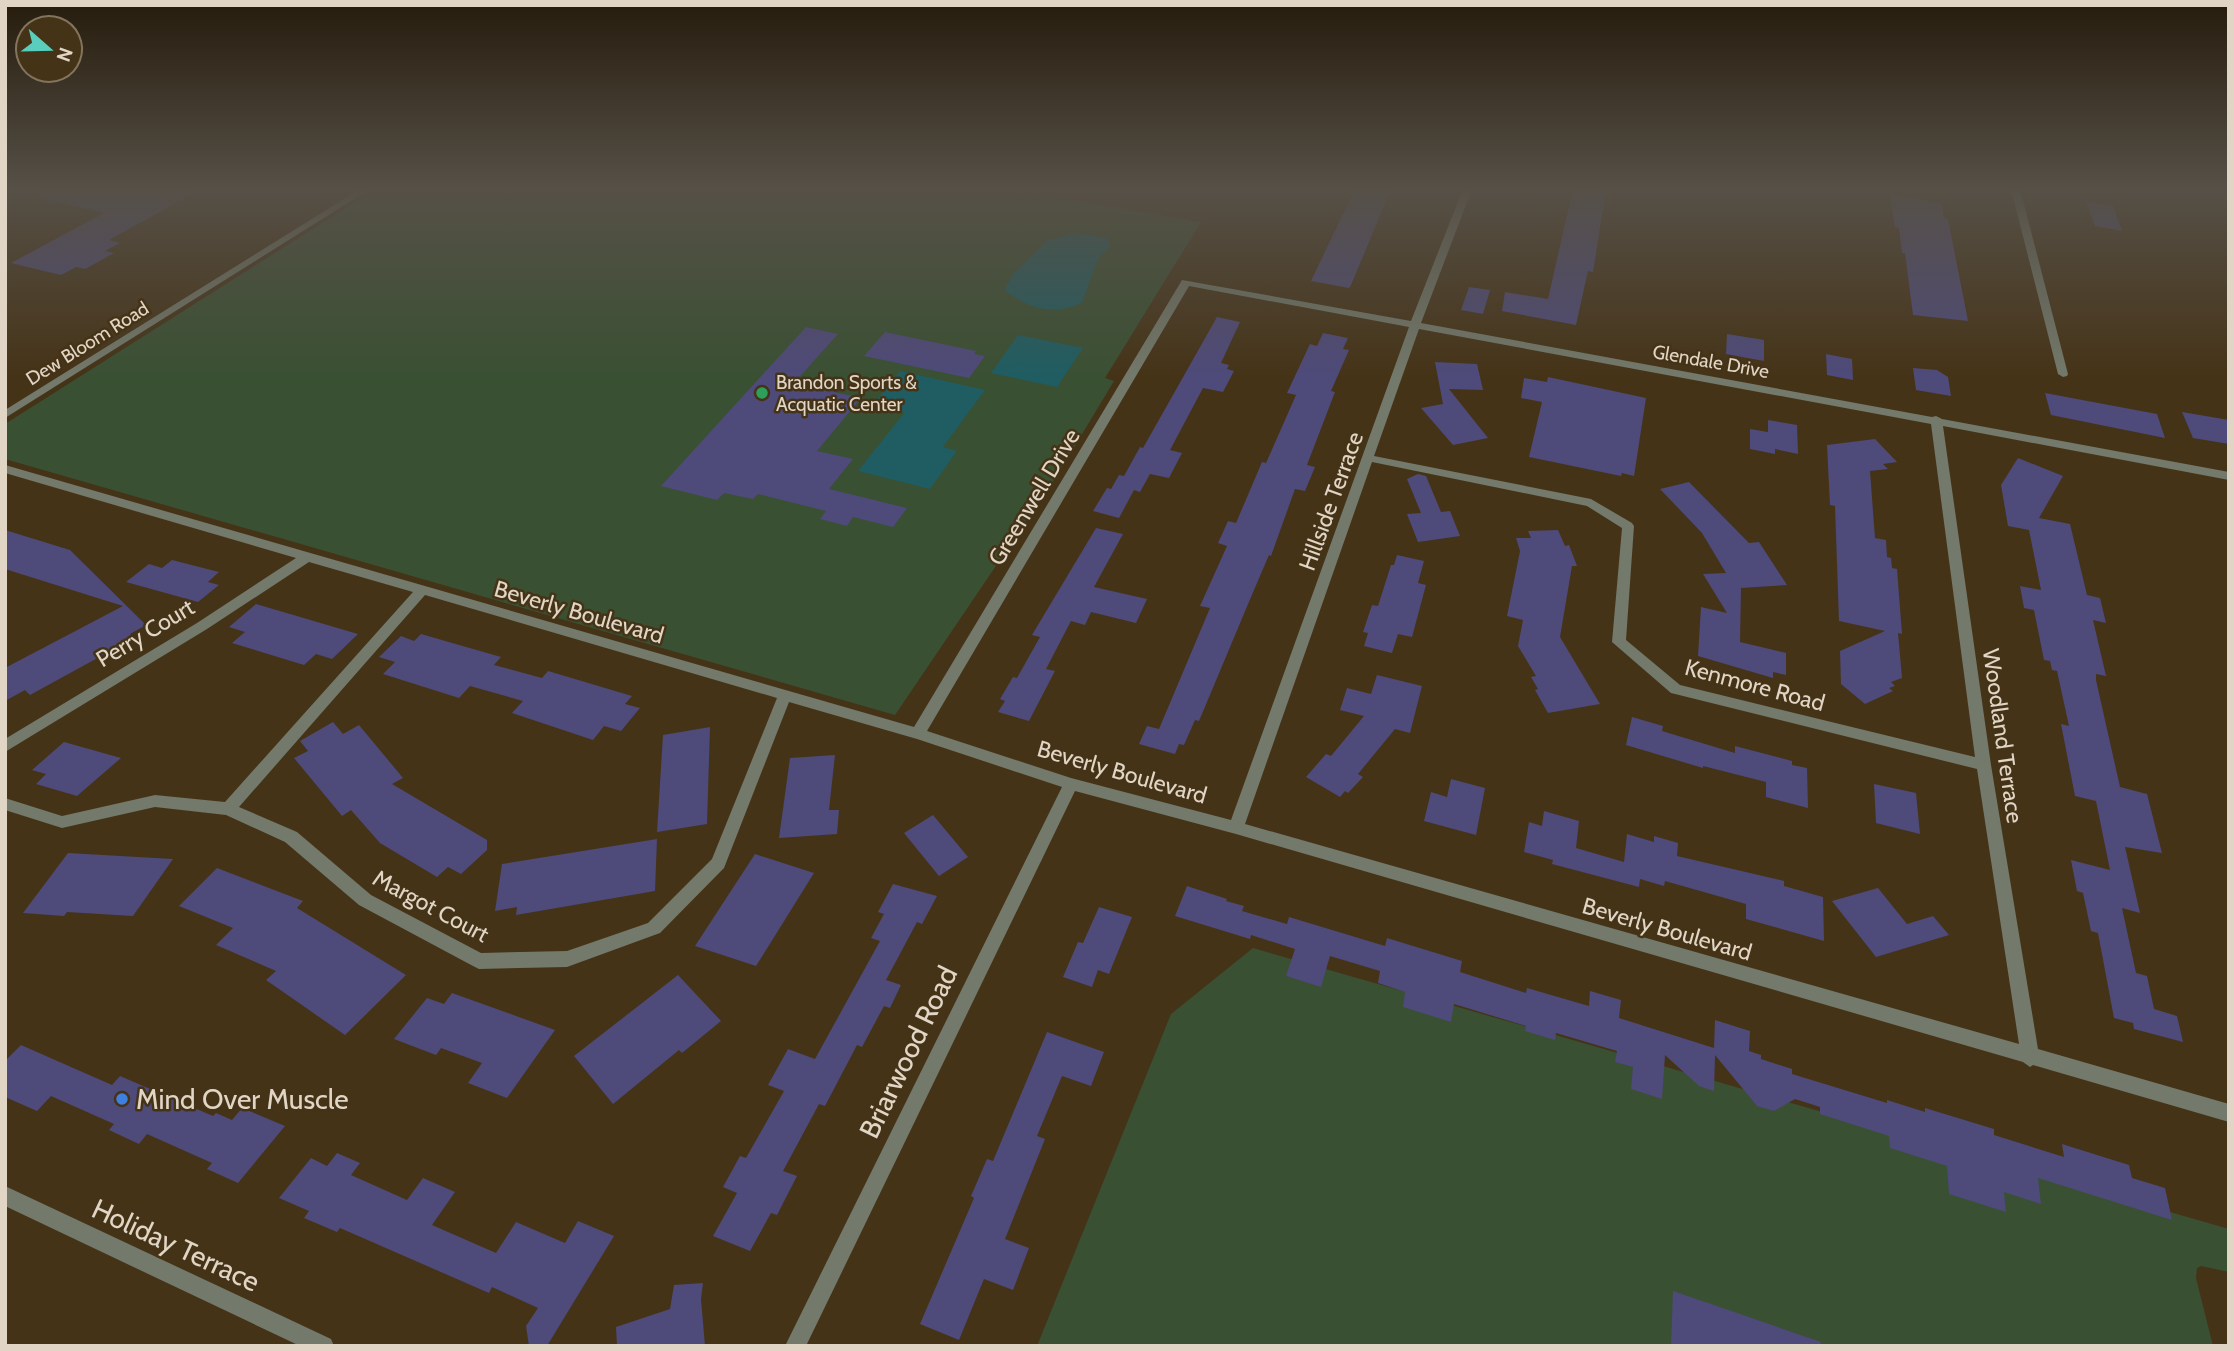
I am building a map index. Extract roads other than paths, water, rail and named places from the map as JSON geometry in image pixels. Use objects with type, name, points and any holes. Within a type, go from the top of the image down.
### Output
[{"type":"street","name":"Dew Bloom Road","points":[[5,415],[265,252]]},
{"type":"street","name":"Hillside Terrace","points":[[1236,828],[1444,252]]},
{"type":"street","points":[[2031,252],[2063,374]]},
{"type":"street","name":"Glendale Drive","points":[[1186,282],[1415,326],[1936,419],[2229,476]]},
{"type":"street","name":"Greenwell Drive","points":[[918,734],[1186,282]]},
{"type":"street","name":"Woodland Terrace","points":[[1936,419],[1984,765],[2030,1058]]},
{"type":"street","name":"Kenmore Road","points":[[1368,458],[1591,503],[1628,526],[1619,642],[1676,689],[1984,765]]},
{"type":"street","name":"Beverly Boulevard","points":[[5,469],[918,734],[1071,784],[1236,828],[2229,1113]]},
{"type":"street","name":"Perry Court","points":[[5,746],[202,626],[307,557]]},
{"type":"street","points":[[5,804],[62,822],[155,801],[228,809],[422,590]]},
{"type":"street","name":"Margot Court","points":[[228,809],[291,837],[365,900],[479,961],[567,959],[654,928],[718,863],[785,695]]},
{"type":"street","name":"Briarwood Road","points":[[795,1346],[1071,784]]},
{"type":"street","name":"Holiday Terrace","points":[[5,1196],[323,1346]]},
{"type":"water","points":[[1036,252],[1104,252],[1098,259],[1082,303],[1071,307],[1041,309],[1023,302],[1004,290],[1014,273]]},
{"type":"water","points":[[1018,335],[1083,348],[1057,387],[991,373]]},
{"type":"water","points":[[900,371],[985,390],[943,447],[957,451],[930,489],[858,471],[905,412],[873,405]]},
{"type":"place","name":"Brandon Sports & Acquatic Center","points":[[762,393]]},
{"type":"place","name":"Mind Over Muscle","points":[[122,1099]]}]
